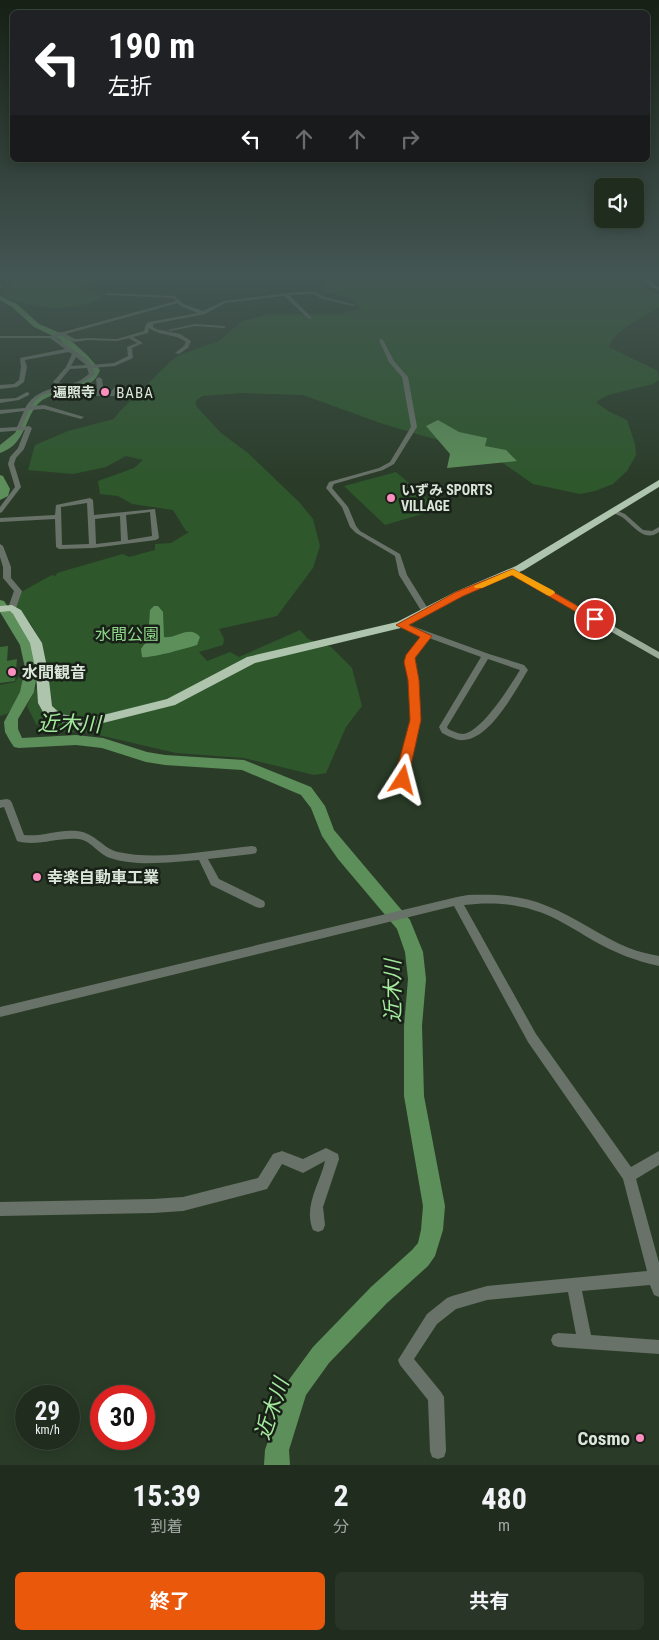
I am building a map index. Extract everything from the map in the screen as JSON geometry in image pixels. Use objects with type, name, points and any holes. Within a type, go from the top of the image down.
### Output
[{"type":"highway","points":[[7,608],[24,621],[36,643],[42,672],[44,703],[47,709],[57,718],[77,722],[106,719],[182,698],[241,664],[261,656],[401,625],[459,594],[513,572],[613,511],[654,490],[659,483]]},
{"type":"main road","points":[[513,572],[659,656]]},
{"type":"street","points":[[23,428],[28,409],[33,400],[38,396],[88,379],[92,374],[87,362],[63,345]]},
{"type":"street","points":[[68,368],[90,368],[115,364],[131,356],[129,347],[134,345]]},
{"type":"street","points":[[170,351],[182,345]]},
{"type":"street","points":[[177,353],[185,345]]},
{"type":"street","points":[[188,345],[190,355]]},
{"type":"street","points":[[384,345],[392,362],[405,377],[414,427],[392,464],[381,469],[331,483],[329,488],[345,507],[353,527],[358,532],[398,555],[403,575],[426,612]]},
{"type":"street","points":[[0,387],[15,386],[22,381],[24,367],[22,359],[69,350]]},
{"type":"street","points":[[75,354],[68,368],[56,382],[65,388],[96,395],[112,395],[118,386]]},
{"type":"street","points":[[96,395],[100,387],[99,380]]},
{"type":"street","points":[[0,401],[17,399],[28,394]]},
{"type":"street","points":[[0,412],[44,407],[81,417]]},
{"type":"street","points":[[0,430],[29,428],[21,449],[13,457],[11,464],[18,487],[0,511]]},
{"type":"street","points":[[92,517],[153,510],[156,538],[93,546],[59,547],[58,506],[90,500],[93,546]]},
{"type":"street","points":[[613,511],[623,515],[641,532],[654,533],[659,528]]},
{"type":"street","points":[[122,513],[125,542]]},
{"type":"street","points":[[0,520],[58,517]]},
{"type":"street","points":[[0,546],[7,567],[7,578],[18,591],[7,608]]},
{"type":"street","points":[[401,625],[427,636],[521,667],[524,670],[498,708],[479,729],[470,735],[462,737],[445,731],[442,727],[486,656]]},
{"type":"street","points":[[403,780],[403,769],[416,720],[413,680],[409,662],[410,657],[427,636]]},
{"type":"street","points":[[0,804],[7,803],[20,838],[78,835],[88,837],[95,841],[103,851],[115,856],[136,858],[252,850]]},
{"type":"street","points":[[201,855],[215,882],[260,904]]},
{"type":"street","points":[[0,1012],[457,901],[492,898],[544,909],[612,947],[631,955],[659,961]]},
{"type":"street","points":[[438,1451],[436,1397],[405,1360],[432,1319],[452,1303],[487,1293],[574,1284],[657,1284],[629,1176],[532,1038],[457,901]]},
{"type":"street","points":[[0,1209],[183,1204],[262,1184],[278,1159],[282,1157],[303,1166],[326,1154],[333,1159],[320,1189],[316,1207],[318,1225]]},
{"type":"street","points":[[629,1176],[659,1157]]},
{"type":"street","points":[[574,1284],[585,1342]]},
{"type":"street","points":[[558,1340],[659,1346]]},
{"type":"green space","name":"水間公園","points":[[207,345],[610,345],[609,347],[658,371],[659,380],[653,384],[608,395],[596,402],[608,411],[627,420],[635,444],[636,455],[627,471],[613,484],[580,494],[533,484],[500,461],[458,446],[383,424],[303,395],[241,393],[203,396],[196,400],[196,406],[221,433],[248,453],[300,503],[313,519],[320,546],[313,568],[277,616],[219,629],[224,639],[223,645],[199,652],[207,661],[230,652],[239,657],[300,630],[308,639],[331,647],[352,668],[362,706],[346,727],[326,773],[314,775],[244,758],[176,753],[90,733],[53,731],[36,724],[27,706],[37,686],[32,651],[40,641],[31,624],[15,605],[21,592],[52,575],[56,576],[57,573],[123,554],[129,557],[155,550],[155,544],[171,543],[189,532],[186,531],[173,510],[132,504],[118,496],[100,494],[98,481],[134,468],[143,460],[126,456],[106,467],[73,474],[28,470],[35,445],[68,431],[114,419],[179,355]]},
{"type":"green space","name":"いずみ SPORTS VILLAGE","points":[[396,472],[439,509],[385,525],[344,486]]},
{"type":"green space","points":[[19,676],[22,677],[22,696],[7,714],[0,716],[0,685],[15,682]]},
{"type":"shaded area","points":[[438,420],[459,432],[487,438],[485,446],[506,450],[517,461],[447,468],[450,454],[426,426]]},
{"type":"shaded area","points":[[154,606],[158,606],[163,612],[164,637],[192,632],[200,637],[197,645],[160,655],[142,657],[141,649],[148,639],[150,610]]},
{"type":"building","points":[[8,646],[7,661],[17,659],[15,681],[0,683],[0,647]]},
{"type":"waterway","points":[[0,450],[19,434],[31,408],[38,399],[89,381],[94,376],[96,370],[94,367],[72,345]]},
{"type":"waterway","points":[[0,478],[5,489],[4,494],[0,497]]},
{"type":"waterway","name":"近木川","points":[[0,604],[21,634],[32,668],[27,692],[11,719],[10,726],[19,743],[76,740],[103,743],[146,757],[165,760],[244,765],[306,791],[318,806],[327,832],[344,855],[404,925],[414,952],[417,979],[413,1026],[414,1096],[434,1206],[432,1230],[427,1248],[420,1258],[379,1295],[321,1355],[296,1389],[277,1450],[277,1465]]},
{"type":"slow traffic","points":[[479,586],[513,572],[550,593]]},
{"type":"place","name":"遍照寺","points":[[105,392]]},
{"type":"place","name":"いずみ SPORTS VILLAGE","points":[[391,498]]},
{"type":"place","name":"水間観音","points":[[12,672]]},
{"type":"place","name":"幸楽自動車工業","points":[[37,877]]},
{"type":"place","name":"Cosmo","points":[[640,1438]]},
{"type":"district","name":"BABA","points":[[135,393]]},
{"type":"route","points":[[403,780],[403,769],[416,720],[413,680],[409,662],[418,645],[427,636],[401,625],[459,594],[513,572],[595,619]]}]
